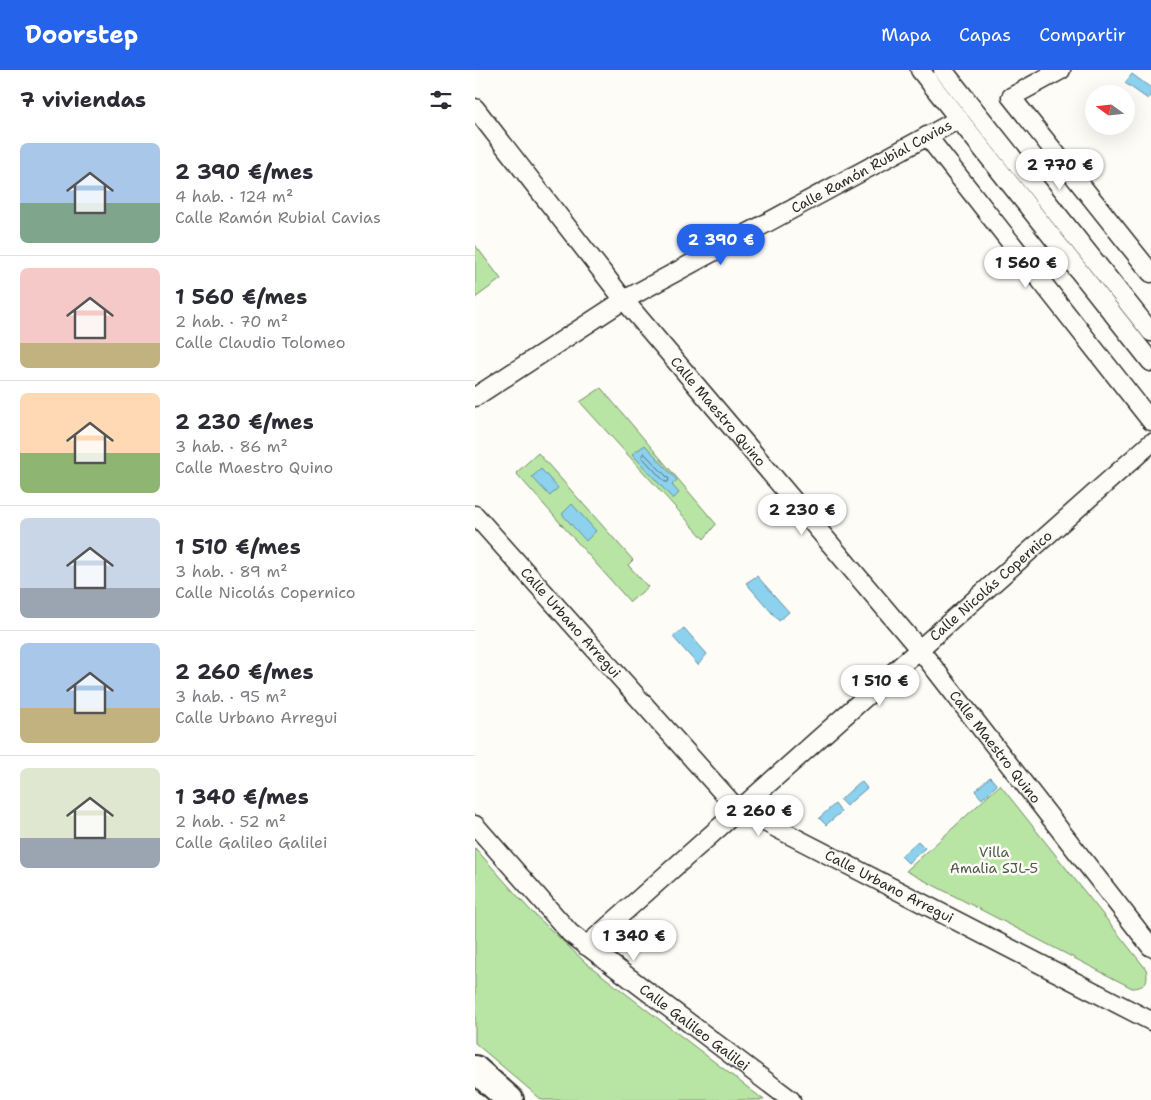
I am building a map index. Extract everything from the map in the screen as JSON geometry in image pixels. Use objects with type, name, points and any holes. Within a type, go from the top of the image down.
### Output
[{"type":"highway","points":[[475,1069],[510,1100]]},
{"type":"street","points":[[920,70],[1151,362]]},
{"type":"street","points":[[943,70],[1151,332]]},
{"type":"street","points":[[1061,70],[1011,97],[1151,273]]},
{"type":"street","name":"Calle Maestro Quino","points":[[475,108],[624,300],[920,650],[1151,947]]},
{"type":"street","name":"Calle Ramón Rubial Cavias","points":[[475,397],[624,300],[959,119]]},
{"type":"street","points":[[927,136],[1151,421]]},
{"type":"street","name":"Calle Nicolás Copernico","points":[[586,946],[1151,443]]},
{"type":"street","name":"Calle Urbano Arregui","points":[[475,515],[710,781],[731,802],[1151,1021]]},
{"type":"street","name":"Calle Galileo Galilei","points":[[475,825],[570,933],[791,1100]]},
{"type":"green space","points":[[475,245],[501,279],[475,298]]},
{"type":"green space","points":[[601,388],[716,524],[704,539],[580,402]]},
{"type":"green space","points":[[538,453],[633,560],[628,565],[648,587],[630,602],[516,473]]},
{"type":"green space","name":"Villa Amalia SJL-5","points":[[1000,785],[1146,969],[1147,977],[1143,985],[1132,988],[906,871]]},
{"type":"green space","points":[[475,848],[530,910],[586,963],[764,1100],[542,1100],[475,1043]]},
{"type":"water","points":[[1132,74],[1151,88],[1151,94],[1148,99],[1135,90],[1135,85],[1125,83]]},
{"type":"water","points":[[645,445],[677,480],[672,485],[679,493],[673,499],[632,454]]},
{"type":"water","points":[[541,469],[558,488],[550,496],[532,477]]},
{"type":"water","points":[[572,504],[596,531],[586,541],[562,514]]},
{"type":"water","points":[[757,576],[789,612],[779,621],[746,583]]},
{"type":"water","points":[[684,628],[707,654],[698,665],[673,637]]},
{"type":"water","points":[[990,777],[997,785],[982,799],[975,791]]},
{"type":"water","points":[[861,781],[867,788],[846,806],[840,800]]},
{"type":"water","points":[[835,804],[841,812],[826,825],[819,818]]},
{"type":"water","points":[[918,841],[925,848],[908,863],[901,856]]}]
